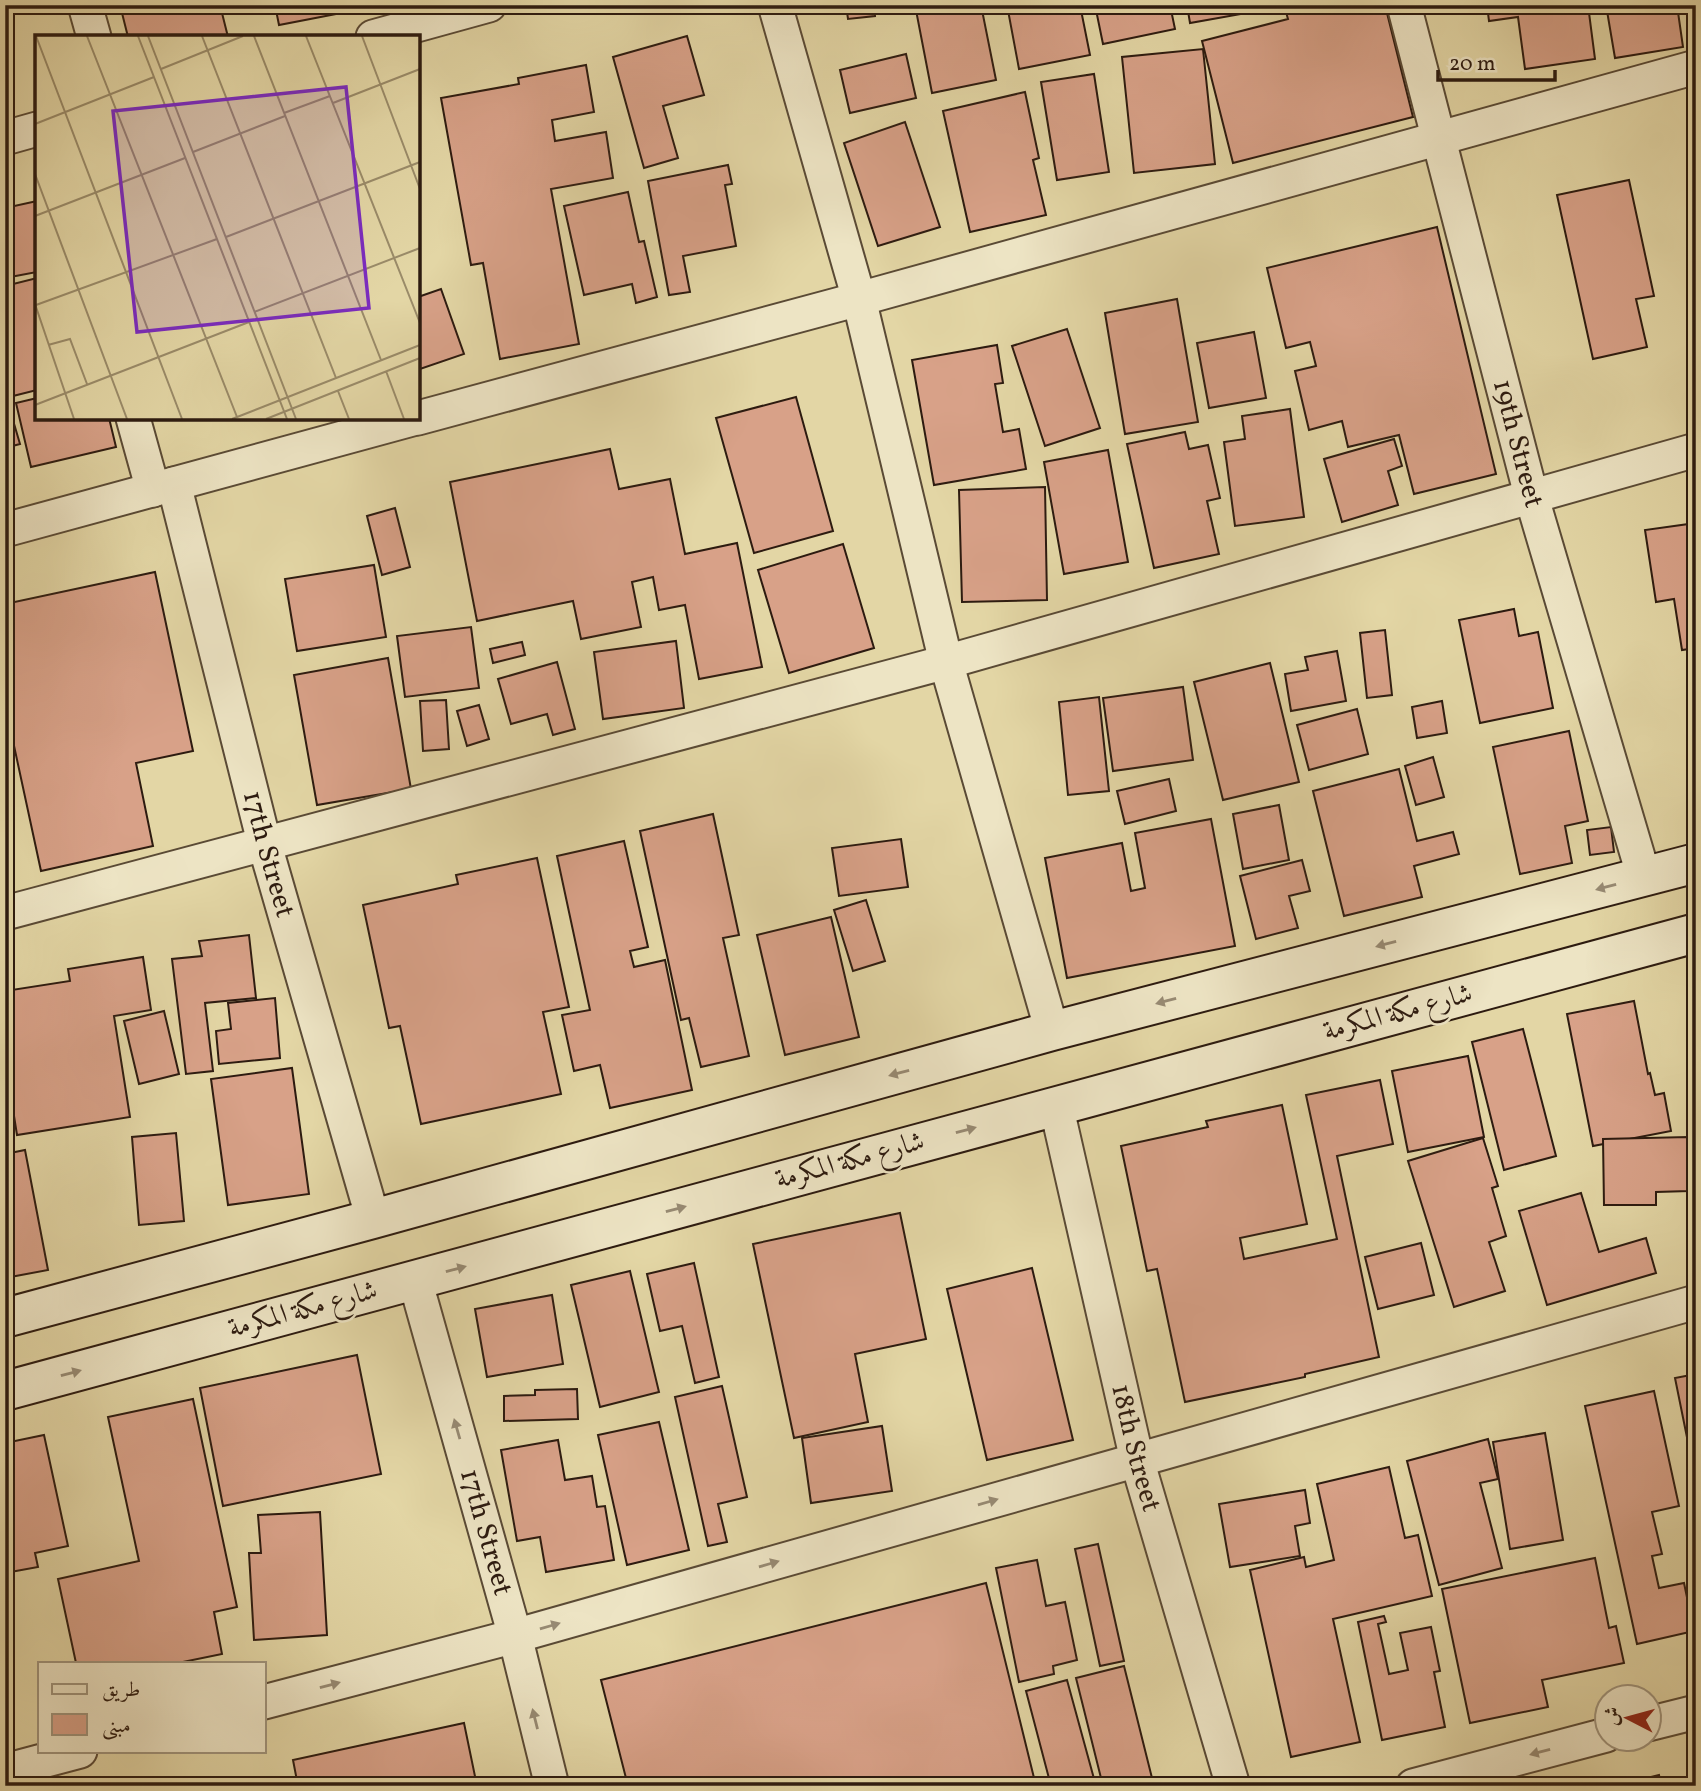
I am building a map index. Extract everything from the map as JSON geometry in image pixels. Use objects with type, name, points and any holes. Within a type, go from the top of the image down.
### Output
[{"type":"main road","points":[[5,1318],[1052,1031],[1696,863]]},
{"type":"main road","name":"شارع مكة المكرمة","points":[[5,1391],[1696,933]]},
{"type":"street","points":[[85,5],[93,35]]},
{"type":"street","points":[[380,35],[489,5]]},
{"type":"street","points":[[775,5],[859,299],[946,662],[1052,1031]]},
{"type":"street","name":"19th Street","points":[[1404,5],[1531,495],[1644,877]]},
{"type":"street","points":[[420,417],[859,299],[1696,67]]},
{"type":"street","points":[[5,138],[35,130]]},
{"type":"street","name":"17th Street","points":[[135,420],[164,486],[373,1219]]},
{"type":"street","points":[[5,530],[410,420]]},
{"type":"street","points":[[5,913],[946,662],[1696,450]]},
{"type":"street","name":"18th Street","points":[[1056,1105],[1137,1460],[1233,1786]]},
{"type":"street","name":"17th Street","points":[[415,1280],[515,1636],[552,1786]]},
{"type":"street","points":[[266,1701],[515,1636],[1696,1302]]},
{"type":"street","points":[[1662,1720],[1696,1712]]},
{"type":"street","points":[[1413,1786],[1592,1739]]},
{"type":"street","points":[[5,1771],[76,1752]]},
{"type":"building","points":[[120,5],[220,5],[228,35],[128,35]]},
{"type":"building","points":[[268,5],[356,5],[357,10],[279,25],[276,10],[269,11]]},
{"type":"building","points":[[846,5],[874,5],[875,16],[848,19]]},
{"type":"building","points":[[915,5],[981,5],[996,80],[932,93]]},
{"type":"building","points":[[1007,5],[1080,5],[1090,55],[1019,69]]},
{"type":"building","points":[[1095,5],[1170,5],[1175,29],[1103,44]]},
{"type":"building","points":[[1187,5],[1239,5],[1241,14],[1190,23]]},
{"type":"building","points":[[1284,5],[1385,5],[1413,117],[1233,163],[1202,41],[1288,19]]},
{"type":"building","points":[[1487,5],[1588,5],[1595,59],[1525,69],[1518,17],[1489,21]]},
{"type":"building","points":[[1606,5],[1677,5],[1683,47],[1615,58]]},
{"type":"building","points":[[687,36],[704,95],[663,106],[678,158],[644,168],[613,57]]},
{"type":"building","points":[[1203,49],[1215,164],[1134,173],[1122,57]]},
{"type":"building","points":[[906,54],[916,98],[850,113],[840,70]]},
{"type":"building","points":[[586,65],[594,112],[552,120],[555,141],[606,132],[613,178],[551,189],[579,344],[500,359],[483,263],[471,265],[441,98],[519,84],[518,78]]},
{"type":"building","points":[[1094,74],[1109,172],[1057,180],[1041,82]]},
{"type":"building","points":[[1025,92],[1039,158],[1033,160],[1046,215],[970,232],[943,111]]},
{"type":"building","points":[[905,122],[940,227],[878,246],[844,143]]},
{"type":"building","points":[[728,165],[732,184],[725,185],[736,246],[683,256],[690,292],[669,295],[648,181]]},
{"type":"building","points":[[1629,180],[1654,296],[1636,299],[1647,347],[1593,359],[1557,195]]},
{"type":"building","points":[[628,192],[639,242],[644,241],[657,297],[636,303],[632,284],[584,295],[564,206]]},
{"type":"building","points":[[35,201],[35,272],[5,278],[5,208]]},
{"type":"building","points":[[1437,227],[1496,474],[1414,494],[1399,435],[1348,447],[1342,421],[1309,430],[1295,371],[1316,366],[1310,342],[1286,348],[1267,268]]},
{"type":"building","points":[[35,278],[35,390],[9,397],[5,383],[5,286]]},
{"type":"building","points":[[1696,286],[1696,334],[1688,288]]},
{"type":"building","points":[[441,289],[464,354],[420,369],[420,296]]},
{"type":"building","points":[[1177,299],[1198,422],[1125,434],[1105,313]]},
{"type":"building","points":[[1067,329],[1100,428],[1045,446],[1012,346]]},
{"type":"building","points":[[1254,332],[1266,398],[1209,408],[1197,343]]},
{"type":"building","points":[[997,345],[1003,383],[995,384],[1003,432],[1019,429],[1026,469],[934,485],[912,360]]},
{"type":"building","points":[[796,397],[833,531],[754,553],[716,418]]},
{"type":"building","points":[[35,398],[35,420],[109,420],[116,447],[31,467],[16,403]]},
{"type":"building","points":[[1290,409],[1304,517],[1235,526],[1224,442],[1245,439],[1242,416]]},
{"type":"building","points":[[10,410],[20,444],[5,448],[5,411]]},
{"type":"building","points":[[1185,432],[1189,449],[1208,445],[1220,498],[1207,501],[1219,554],[1154,568],[1127,444]]},
{"type":"building","points":[[1394,439],[1402,466],[1388,471],[1398,505],[1342,522],[1324,459]]},
{"type":"building","points":[[610,449],[619,489],[670,479],[685,554],[737,543],[762,667],[699,679],[685,605],[659,610],[653,577],[632,582],[641,627],[581,639],[573,601],[477,621],[450,482]]},
{"type":"building","points":[[1108,450],[1128,562],[1064,574],[1044,462]]},
{"type":"building","points":[[1045,487],[1047,600],[962,602],[959,490]]},
{"type":"building","points":[[395,508],[410,567],[382,575],[367,516]]},
{"type":"building","points":[[1696,523],[1696,648],[1682,650],[1674,599],[1656,602],[1645,530]]},
{"type":"building","points":[[843,544],[874,648],[789,673],[758,570]]},
{"type":"building","points":[[374,565],[386,637],[297,651],[285,579]]},
{"type":"building","points":[[155,572],[193,751],[136,763],[153,846],[41,871],[5,704],[5,604]]},
{"type":"building","points":[[1514,609],[1519,636],[1538,632],[1553,708],[1480,723],[1459,620]]},
{"type":"building","points":[[471,627],[479,688],[405,697],[397,636]]},
{"type":"building","points":[[1385,630],[1392,695],[1367,698],[1360,633]]},
{"type":"building","points":[[676,641],[684,708],[603,719],[594,652]]},
{"type":"building","points":[[522,642],[525,655],[493,663],[490,649]]},
{"type":"building","points":[[1337,651],[1346,701],[1291,711],[1285,674],[1308,670],[1305,657]]},
{"type":"building","points":[[388,658],[411,789],[317,805],[294,675]]},
{"type":"building","points":[[557,662],[575,729],[553,735],[547,714],[511,724],[498,679]]},
{"type":"building","points":[[1270,663],[1299,782],[1223,800],[1194,682]]},
{"type":"building","points":[[1183,687],[1193,760],[1113,771],[1103,698]]},
{"type":"building","points":[[1099,697],[1109,791],[1068,795],[1059,702]]},
{"type":"building","points":[[446,700],[449,749],[423,751],[420,701]]},
{"type":"building","points":[[1442,701],[1447,733],[1417,738],[1412,707]]},
{"type":"building","points":[[479,705],[489,739],[467,746],[457,711]]},
{"type":"building","points":[[1357,709],[1368,754],[1309,770],[1297,725]]},
{"type":"building","points":[[1569,731],[1588,821],[1565,826],[1572,863],[1520,874],[1493,747]]},
{"type":"building","points":[[1433,757],[1444,797],[1416,805],[1405,766]]},
{"type":"building","points":[[1399,769],[1417,841],[1453,832],[1459,854],[1414,866],[1422,897],[1344,916],[1313,791]]},
{"type":"building","points":[[1169,779],[1176,811],[1125,824],[1117,791]]},
{"type":"building","points":[[1279,805],[1289,860],[1243,869],[1233,814]]},
{"type":"building","points":[[713,814],[739,935],[723,938],[749,1056],[701,1067],[689,1018],[681,1020],[640,831]]},
{"type":"building","points":[[1211,819],[1235,946],[1067,978],[1045,858],[1122,843],[1131,891],[1145,888],[1135,833]]},
{"type":"building","points":[[1611,827],[1614,852],[1590,855],[1587,830]]},
{"type":"building","points":[[5,838],[13,873],[5,875]]},
{"type":"building","points":[[901,839],[908,887],[839,896],[832,848]]},
{"type":"building","points":[[624,841],[648,947],[630,951],[634,967],[665,960],[692,1090],[610,1108],[600,1065],[574,1071],[562,1015],[590,1010],[557,856]]},
{"type":"building","points":[[537,858],[569,1007],[543,1012],[561,1094],[421,1124],[400,1026],[389,1028],[363,905],[458,884],[456,875]]},
{"type":"building","points":[[1302,860],[1310,891],[1289,896],[1298,928],[1256,939],[1240,876]]},
{"type":"building","points":[[866,900],[885,961],[853,971],[834,910]]},
{"type":"building","points":[[831,917],[859,1037],[785,1055],[757,935]]},
{"type":"building","points":[[249,935],[256,998],[205,1003],[213,1071],[186,1074],[172,959],[202,956],[199,941]]},
{"type":"building","points":[[143,957],[151,1010],[114,1016],[130,1117],[17,1135],[5,1059],[5,991],[70,981],[68,969]]},
{"type":"building","points":[[275,998],[280,1058],[219,1064],[216,1031],[231,1029],[228,1003]]},
{"type":"building","points":[[1634,1001],[1648,1074],[1650,1073],[1655,1095],[1664,1093],[1671,1131],[1593,1146],[1567,1014]]},
{"type":"building","points":[[164,1011],[179,1074],[139,1084],[124,1021]]},
{"type":"building","points":[[1523,1029],[1556,1156],[1504,1170],[1472,1042]]},
{"type":"building","points":[[1468,1056],[1484,1137],[1408,1152],[1392,1071]]},
{"type":"building","points":[[292,1068],[309,1194],[228,1205],[211,1079]]},
{"type":"building","points":[[1380,1080],[1393,1144],[1337,1156],[1379,1357],[1305,1374],[1305,1377],[1185,1402],[1157,1269],[1147,1271],[1121,1146],[1208,1127],[1206,1121],[1282,1105],[1307,1224],[1240,1238],[1244,1259],[1337,1239],[1306,1095]]},
{"type":"building","points":[[176,1133],[184,1221],[139,1225],[132,1137]]},
{"type":"building","points":[[1688,1137],[1689,1191],[1656,1192],[1656,1205],[1604,1205],[1603,1139]]},
{"type":"building","points":[[1483,1138],[1498,1186],[1492,1188],[1506,1236],[1489,1242],[1505,1291],[1454,1307],[1408,1161]]},
{"type":"building","points":[[25,1150],[48,1270],[5,1278],[5,1154]]},
{"type":"building","points":[[1581,1193],[1599,1252],[1646,1238],[1656,1273],[1547,1305],[1519,1211]]},
{"type":"building","points":[[900,1213],[926,1339],[855,1354],[868,1422],[794,1438],[753,1244]]},
{"type":"building","points":[[1421,1243],[1434,1295],[1378,1309],[1365,1257]]},
{"type":"building","points":[[694,1263],[719,1377],[695,1383],[682,1326],[660,1331],[647,1274]]},
{"type":"building","points":[[1032,1268],[1073,1440],[987,1460],[947,1289]]},
{"type":"building","points":[[630,1271],[659,1392],[600,1407],[571,1285]]},
{"type":"building","points":[[552,1295],[563,1364],[487,1377],[475,1309]]},
{"type":"building","points":[[357,1355],[381,1474],[223,1506],[200,1388]]},
{"type":"building","points":[[1696,1374],[1696,1482],[1675,1378]]},
{"type":"building","points":[[722,1386],[747,1497],[718,1504],[727,1542],[708,1546],[675,1397]]},
{"type":"building","points":[[577,1389],[578,1419],[504,1421],[504,1396],[535,1395],[535,1390]]},
{"type":"building","points":[[1654,1391],[1679,1506],[1652,1512],[1662,1554],[1652,1556],[1659,1588],[1684,1583],[1694,1631],[1637,1644],[1585,1406]]},
{"type":"building","points":[[193,1399],[237,1607],[214,1612],[222,1654],[183,1662],[76,1662],[58,1579],[139,1561],[108,1417]]},
{"type":"building","points":[[659,1422],[689,1550],[627,1565],[598,1435]]},
{"type":"building","points":[[882,1426],[892,1491],[811,1503],[802,1438]]},
{"type":"building","points":[[1545,1433],[1563,1540],[1510,1549],[1493,1442]]},
{"type":"building","points":[[44,1435],[68,1546],[35,1553],[38,1567],[5,1573],[5,1443]]},
{"type":"building","points":[[1488,1439],[1498,1479],[1480,1483],[1502,1568],[1439,1585],[1407,1461]]},
{"type":"building","points":[[558,1440],[565,1480],[592,1476],[597,1507],[605,1506],[614,1560],[546,1572],[540,1537],[517,1541],[501,1450]]},
{"type":"building","points":[[1389,1467],[1405,1538],[1418,1535],[1432,1596],[1333,1619],[1360,1742],[1291,1757],[1250,1570],[1304,1557],[1306,1567],[1334,1560],[1317,1484]]},
{"type":"building","points":[[1305,1490],[1310,1523],[1295,1526],[1300,1556],[1230,1567],[1219,1504]]},
{"type":"building","points":[[320,1512],[327,1635],[254,1640],[249,1553],[261,1553],[258,1515]]},
{"type":"building","points":[[1098,1544],[1124,1661],[1100,1666],[1075,1549]]},
{"type":"building","points":[[1595,1558],[1609,1628],[1616,1626],[1624,1663],[1542,1680],[1548,1707],[1470,1723],[1442,1589]]},
{"type":"building","points":[[1037,1560],[1046,1606],[1065,1602],[1077,1660],[1053,1666],[1054,1674],[1019,1682],[996,1568]]},
{"type":"building","points":[[986,1583],[1036,1786],[628,1786],[601,1680]]},
{"type":"building","points":[[1384,1616],[1386,1622],[1378,1624],[1389,1674],[1408,1670],[1400,1633],[1431,1627],[1440,1671],[1434,1672],[1445,1727],[1382,1740],[1358,1622]]},
{"type":"building","points":[[1124,1666],[1154,1786],[1103,1786],[1076,1678]]},
{"type":"building","points":[[1067,1680],[1096,1786],[1051,1786],[1026,1691]]},
{"type":"building","points":[[464,1723],[477,1786],[298,1786],[293,1760]]},
{"type":"building","points":[[1659,1775],[1661,1786],[1615,1786]]}]
